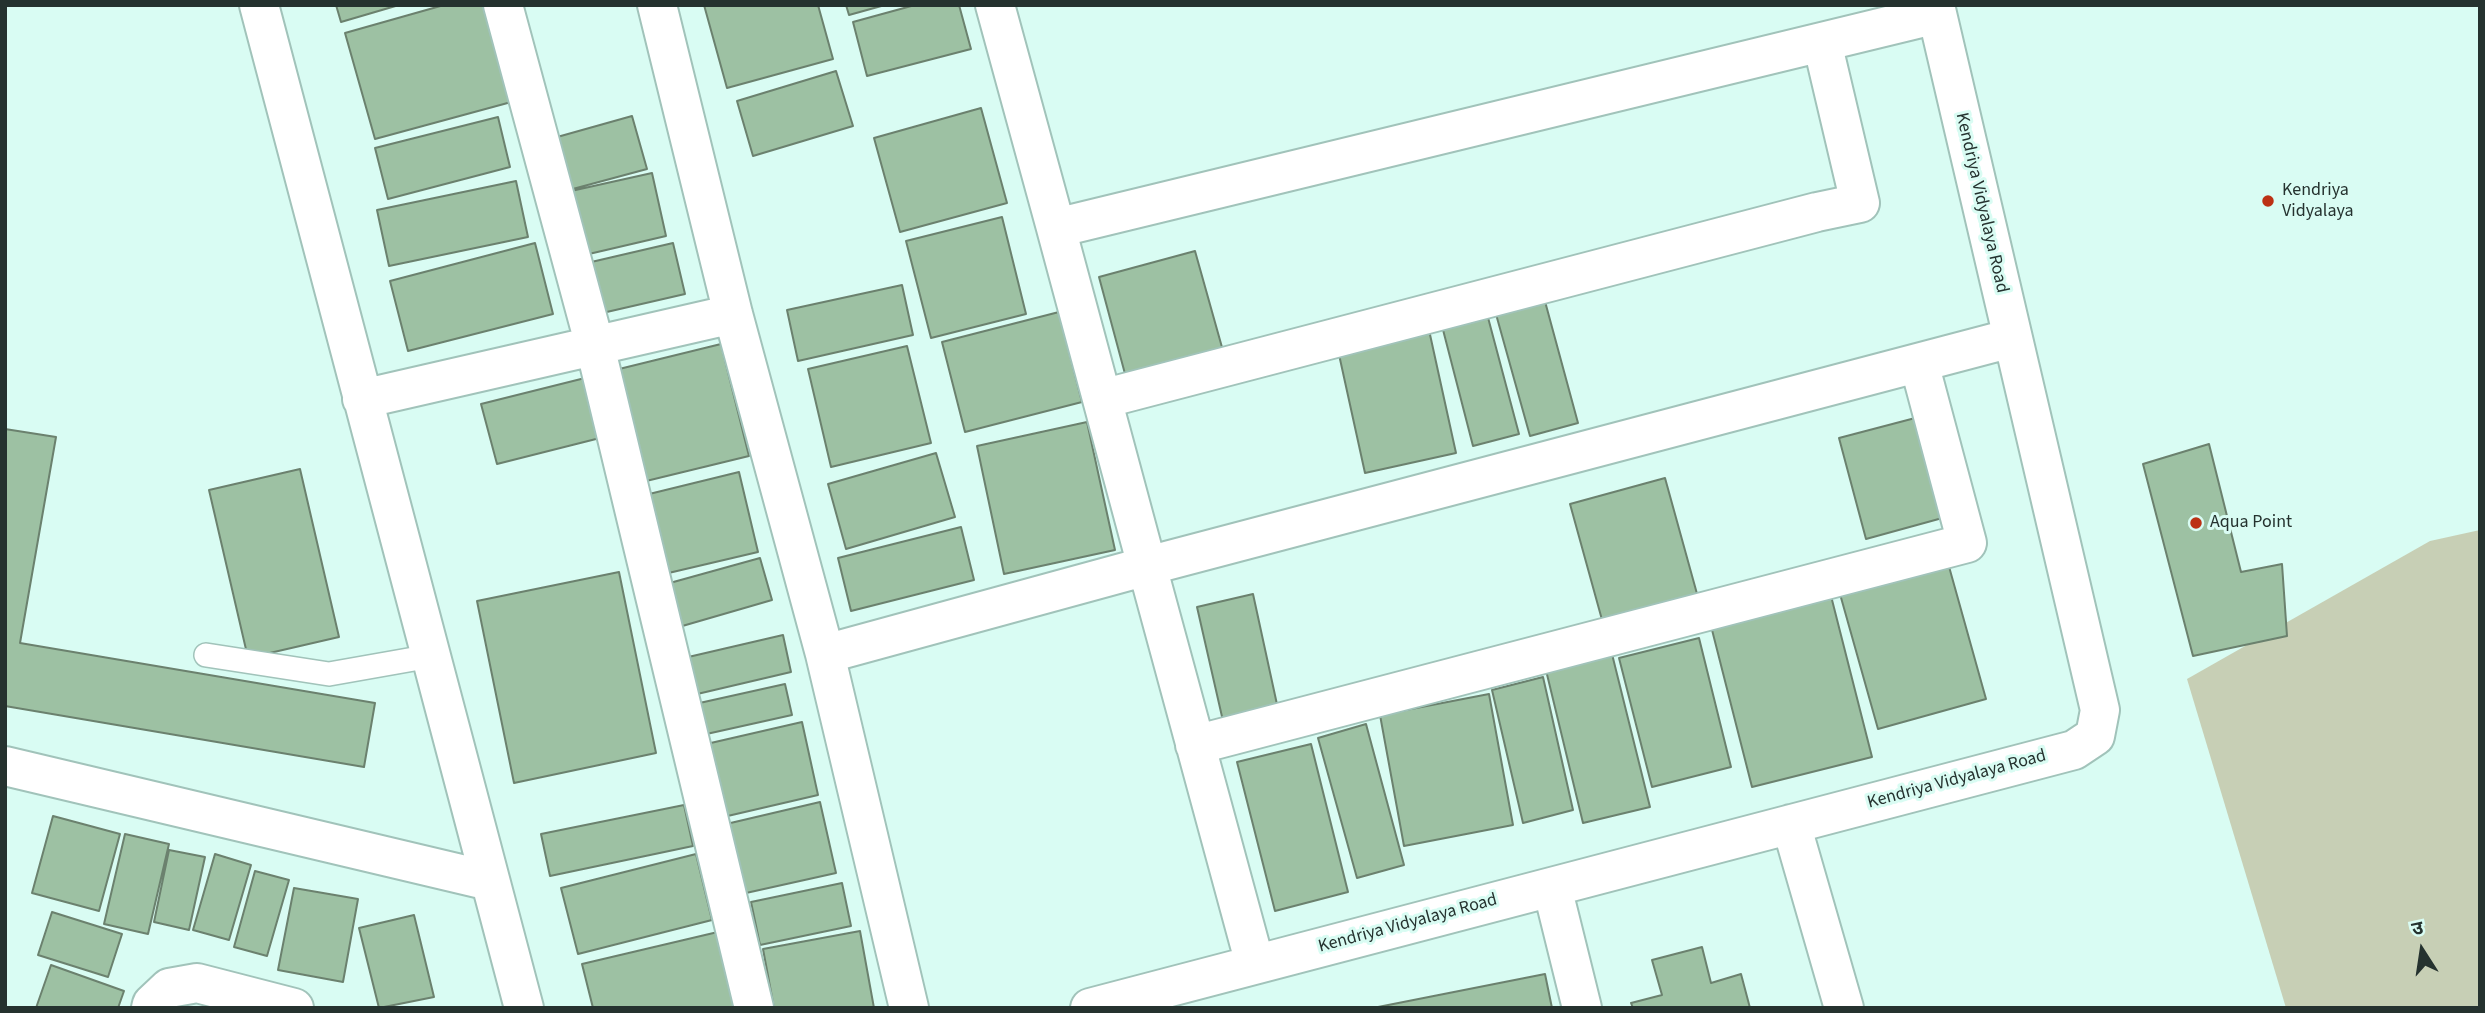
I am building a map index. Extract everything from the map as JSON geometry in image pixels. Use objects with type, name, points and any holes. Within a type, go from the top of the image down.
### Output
[{"type":"street","points":[[259,5],[524,1008]]},
{"type":"street","points":[[503,5],[595,346],[754,1008]]},
{"type":"street","points":[[657,5],[733,314],[825,654],[909,1008]]},
{"type":"street","points":[[995,5],[1255,964]]},
{"type":"street","points":[[1056,228],[1822,42],[1936,10]]},
{"type":"street","name":"Kendriya Vidyalaya Road","points":[[1090,1008],[2074,750],[2095,736],[2100,710],[1936,10]]},
{"type":"street","points":[[1102,399],[1860,203],[1822,42]]},
{"type":"street","points":[[362,399],[733,314]]},
{"type":"street","points":[[825,654],[1147,566],[2012,338]]},
{"type":"street","points":[[1195,745],[1967,543],[1919,363]]},
{"type":"street","points":[[5,765],[490,881]]},
{"type":"street","points":[[1791,824],[1844,1008]]},
{"type":"street","points":[[1552,887],[1582,1008]]},
{"type":"street","points":[[151,1008],[169,988],[197,983],[294,1008]]},
{"type":"lane","points":[[206,654],[329,674],[431,656]]},
{"type":"green space","points":[[2480,530],[2480,1008],[2286,1008],[2187,679],[2430,541]]},
{"type":"building","points":[[336,5],[399,5],[341,22]]},
{"type":"building","points":[[444,5],[499,5],[526,98],[375,139],[345,33]]},
{"type":"building","points":[[704,5],[818,5],[833,59],[727,88]]},
{"type":"building","points":[[846,5],[885,5],[849,15]]},
{"type":"building","points":[[915,5],[959,5],[971,49],[867,76],[853,22]]},
{"type":"building","points":[[836,71],[853,126],[753,156],[737,101]]},
{"type":"building","points":[[981,108],[1007,203],[900,232],[874,138]]},
{"type":"building","points":[[632,116],[647,169],[558,193],[543,141]]},
{"type":"building","points":[[498,117],[510,167],[388,199],[375,148]]},
{"type":"building","points":[[652,173],[666,236],[576,257],[562,193]]},
{"type":"building","points":[[516,181],[528,237],[389,266],[377,210]]},
{"type":"building","points":[[1002,217],[1026,314],[931,338],[906,241]]},
{"type":"building","points":[[535,243],[553,314],[408,351],[390,281]]},
{"type":"building","points":[[673,243],[685,294],[598,314],[587,263]]},
{"type":"building","points":[[1195,251],[1225,358],[1128,385],[1099,277]]},
{"type":"building","points":[[902,285],[913,335],[798,361],[787,310]]},
{"type":"building","points":[[1543,294],[1578,423],[1530,436],[1494,307]]},
{"type":"building","points":[[1486,310],[1519,434],[1473,446],[1441,322]]},
{"type":"building","points":[[1059,312],[1082,402],[965,432],[942,342]]},
{"type":"building","points":[[1429,330],[1456,453],[1365,473],[1338,350]]},
{"type":"building","points":[[721,344],[749,456],[638,483],[611,371]]},
{"type":"building","points":[[907,346],[931,443],[831,467],[808,369]]},
{"type":"building","points":[[585,378],[600,438],[497,464],[481,404]]},
{"type":"building","points":[[1919,417],[1946,517],[1866,539],[1839,438]]},
{"type":"building","points":[[1087,422],[1115,550],[1004,574],[977,446]]},
{"type":"building","points":[[5,429],[56,437],[20,643],[375,703],[364,767],[5,706]]},
{"type":"building","points":[[2209,444],[2241,572],[2282,564],[2287,636],[2193,656],[2143,464]]},
{"type":"building","points":[[936,453],[955,517],[846,549],[828,484]]},
{"type":"building","points":[[300,469],[339,637],[248,658],[209,490]]},
{"type":"building","points":[[739,472],[758,552],[660,575],[641,496]]},
{"type":"building","points":[[1665,478],[1699,601],[1604,627],[1570,504]]},
{"type":"building","points":[[961,527],[974,580],[851,611],[838,558]]},
{"type":"building","points":[[760,558],[772,600],[672,629],[659,586]]},
{"type":"building","points":[[1948,563],[1986,699],[1878,729],[1840,594]]},
{"type":"building","points":[[619,572],[656,753],[514,783],[477,601]]},
{"type":"building","points":[[1830,592],[1872,757],[1752,787],[1710,622]]},
{"type":"building","points":[[1253,594],[1278,709],[1223,721],[1197,607]]},
{"type":"building","points":[[783,635],[791,672],[693,695],[684,658]]},
{"type":"building","points":[[1699,638],[1731,767],[1652,787],[1619,658]]},
{"type":"building","points":[[1610,646],[1650,807],[1583,823],[1544,662]]},
{"type":"building","points":[[1543,677],[1573,810],[1523,823],[1492,690]]},
{"type":"building","points":[[785,684],[792,715],[702,735],[695,704]]},
{"type":"building","points":[[1489,694],[1513,825],[1404,846],[1380,715]]},
{"type":"building","points":[[802,722],[818,795],[719,818],[702,745]]},
{"type":"building","points":[[1366,724],[1404,865],[1357,878],[1318,738]]},
{"type":"building","points":[[1311,744],[1348,892],[1275,911],[1237,762]]},
{"type":"building","points":[[820,802],[836,873],[737,895],[722,825]]},
{"type":"building","points":[[684,805],[693,846],[550,876],[541,834]]},
{"type":"building","points":[[53,816],[120,834],[99,911],[32,893]]},
{"type":"building","points":[[125,834],[169,844],[148,934],[104,924]]},
{"type":"building","points":[[169,850],[205,857],[189,930],[154,922]]},
{"type":"building","points":[[215,854],[251,865],[229,940],[193,930]]},
{"type":"building","points":[[696,854],[712,920],[578,954],[561,888]]},
{"type":"building","points":[[255,871],[289,880],[267,956],[234,947]]},
{"type":"building","points":[[842,883],[851,926],[760,945],[751,902]]},
{"type":"building","points":[[294,888],[358,899],[343,982],[278,970]]},
{"type":"building","points":[[52,912],[122,934],[108,977],[38,955]]},
{"type":"building","points":[[414,915],[434,997],[379,1008],[359,928]]},
{"type":"building","points":[[722,931],[740,1008],[593,1008],[582,964]]},
{"type":"building","points":[[860,931],[874,1008],[774,1008],[763,949]]},
{"type":"building","points":[[1702,947],[1711,983],[1741,974],[1750,1008],[1633,1008],[1631,1003],[1662,995],[1652,960]]},
{"type":"building","points":[[51,965],[124,991],[118,1008],[36,1008]]},
{"type":"building","points":[[1545,974],[1552,1008],[1373,1008]]},
{"type":"place","name":"Kendriya Vidyalaya","points":[[2268,201]]},
{"type":"place","name":"Aqua Point","points":[[2196,523]]}]
